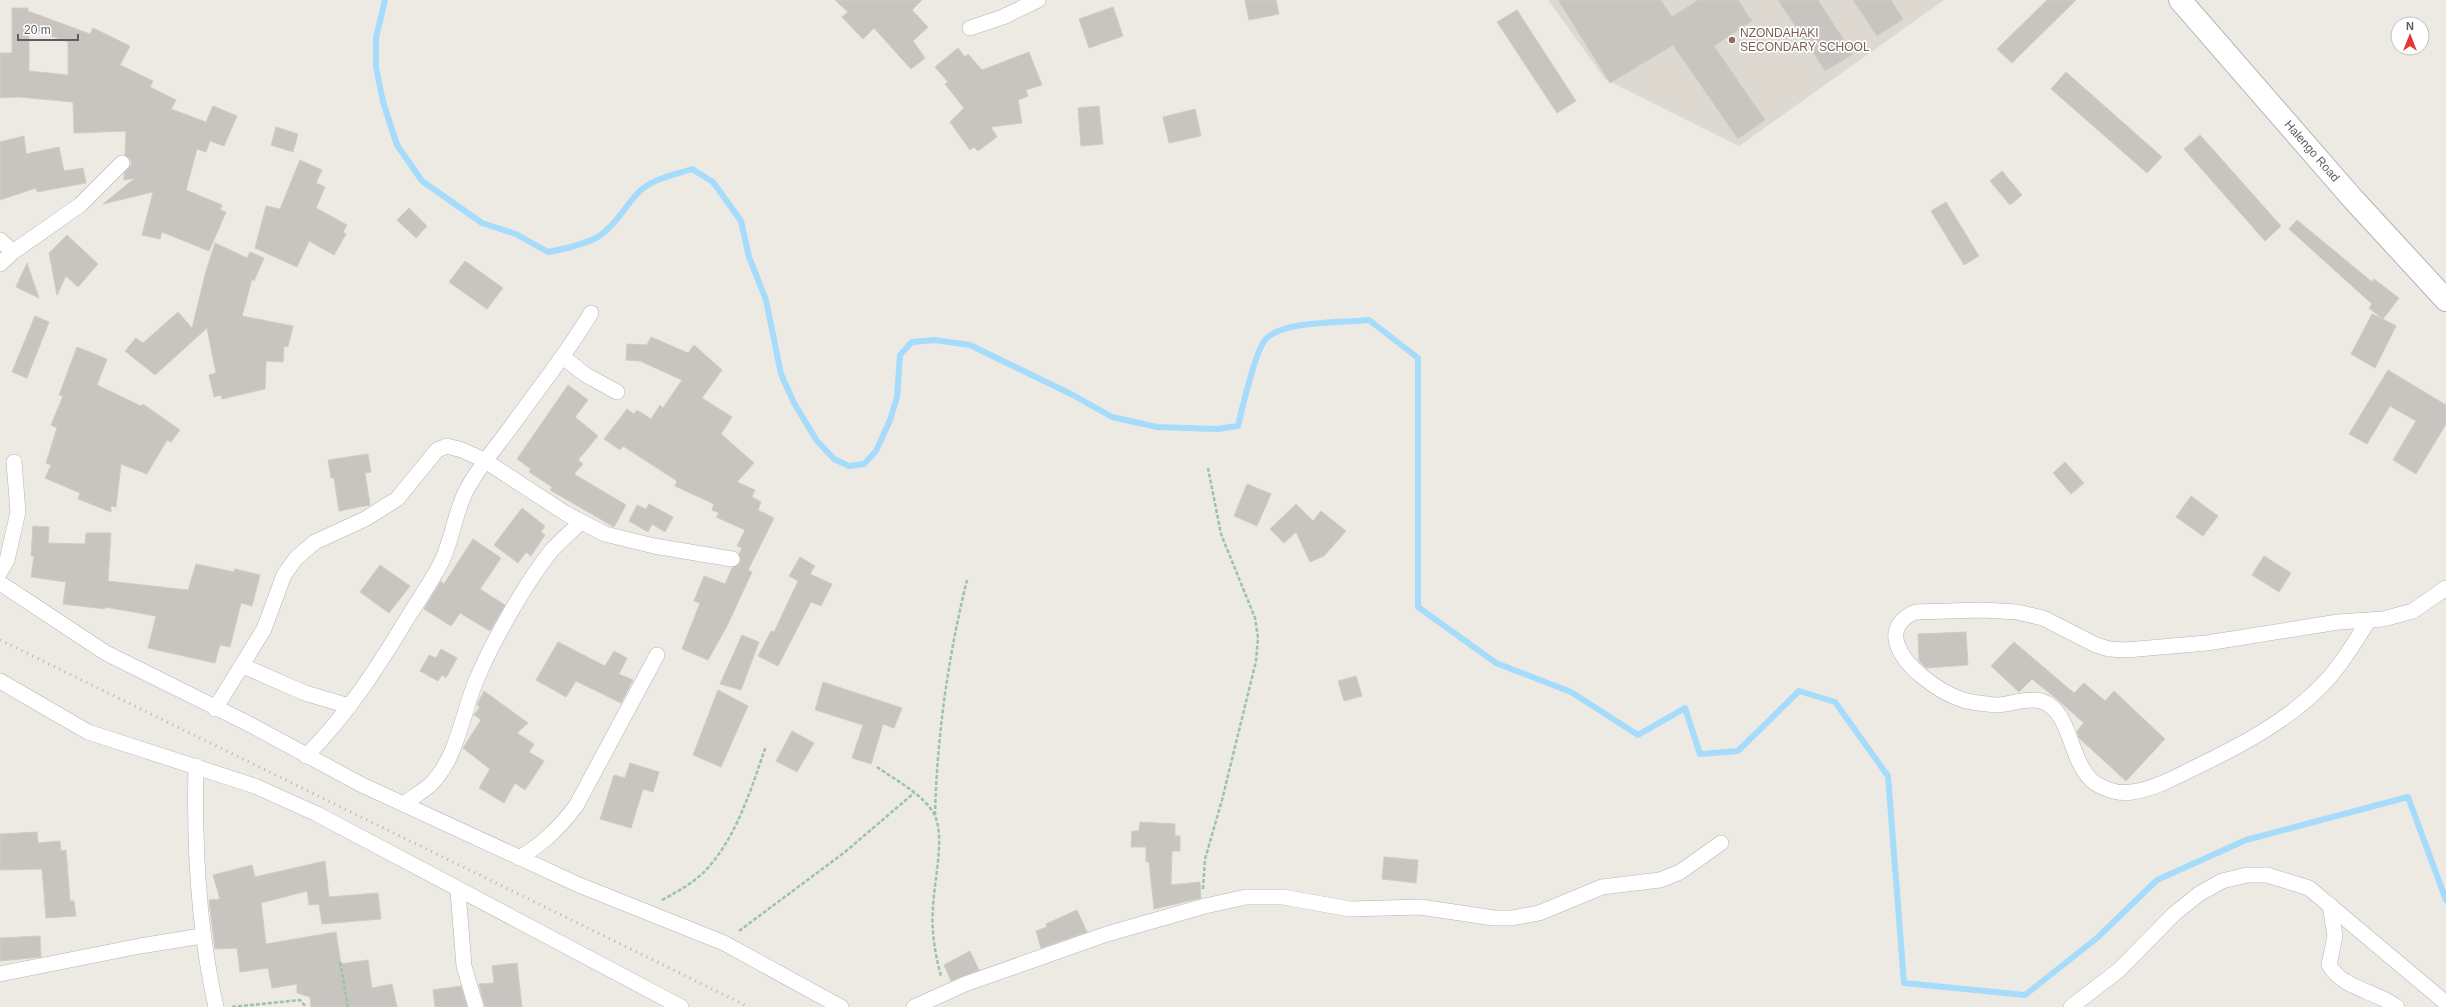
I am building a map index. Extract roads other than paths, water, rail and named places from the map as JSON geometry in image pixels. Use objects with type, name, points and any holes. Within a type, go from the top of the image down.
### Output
[{"type":"street","points":[[970,28],[1003,17],[1038,0]]},
{"type":"street","name":"Halengo Road","points":[[2180,0],[2353,199],[2446,300]]},
{"type":"street","points":[[0,264],[13,252],[80,205],[122,163]]},
{"type":"street","points":[[0,240],[13,252]]},
{"type":"street","points":[[306,756],[333,728],[371,677],[440,565],[452,536],[465,492],[484,460],[518,418],[541,384],[564,358],[591,313]]},
{"type":"street","points":[[564,358],[586,374],[617,392]]},
{"type":"street","points":[[216,709],[264,629],[284,575],[296,558],[316,542],[360,522],[397,499],[437,450],[446,446],[462,450],[484,460],[581,522],[605,534],[654,546],[732,559]]},
{"type":"street","points":[[0,572],[7,560],[18,512],[14,462]]},
{"type":"street","points":[[404,804],[430,785],[443,767],[465,715],[476,681],[492,647],[537,571],[553,549],[581,522]]},
{"type":"street","points":[[0,583],[106,653],[216,709],[252,725],[306,756],[520,858],[643,911],[724,943],[841,1007]]},
{"type":"street","points":[[2369,620],[2345,658],[2325,682],[2299,705],[2264,731],[2168,780],[2131,792],[2117,792],[2094,782],[2080,762],[2059,713],[2052,706],[2040,701],[2031,700],[1997,705],[1964,700],[1948,693],[1911,666],[1898,649],[1896,636],[1898,625],[1905,616],[1924,610],[2017,612],[2043,618],[2096,645],[2109,649],[2126,650],[2207,643],[2338,622],[2383,619],[2413,610],[2446,588]]},
{"type":"street","points":[[520,858],[543,844],[560,828],[576,806],[657,655]]},
{"type":"street","points":[[242,666],[305,694],[349,706]]},
{"type":"street","points":[[0,681],[88,732],[139,750],[196,766],[255,786],[318,814],[458,891],[681,1007]]},
{"type":"street","points":[[196,766],[195,810],[202,936],[216,1007]]},
{"type":"street","points":[[914,1007],[946,992],[1107,934],[1205,906],[1246,897],[1264,896],[1350,909],[1420,907],[1494,918],[1512,918],[1539,912],[1602,887],[1660,880],[1680,872],[1721,842]]},
{"type":"street","points":[[2071,1007],[2118,970],[2174,914],[2199,894],[2222,881],[2247,875],[2267,875],[2309,888],[2446,1003]]},
{"type":"street","points":[[458,891],[464,966],[476,1007]]},
{"type":"street","points":[[2330,905],[2335,936],[2329,965],[2334,973],[2349,985],[2390,1002],[2397,1007]]},
{"type":"street","points":[[0,974],[140,946],[202,936]]},
{"type":"waterway","points":[[385,0],[376,38],[376,67],[383,102],[397,145],[422,181],[482,223],[516,234],[548,252],[567,248],[598,237],[609,228],[642,189],[655,181],[692,169],[713,182],[741,221],[749,257],[766,300],[781,374],[794,403],[817,441],[834,459],[849,466],[864,464],[876,451],[890,420],[897,397],[900,355],[912,342],[934,340],[970,345],[1073,395],[1112,417],[1157,427],[1217,429],[1238,426],[1258,354],[1266,339],[1286,328],[1300,325],[1369,320],[1418,358],[1418,607],[1496,663],[1571,692],[1638,735],[1685,708],[1700,754],[1738,751],[1799,691],[1835,702],[1888,776],[1904,983],[2025,995],[2097,938],[2157,880],[2246,840],[2408,797],[2446,900]]},
{"type":"railway","points":[[0,640],[749,1007]]},
{"type":"place","name":"NZONDAHAKI SECONDARY SCHOOL","points":[[1732,40]]}]
